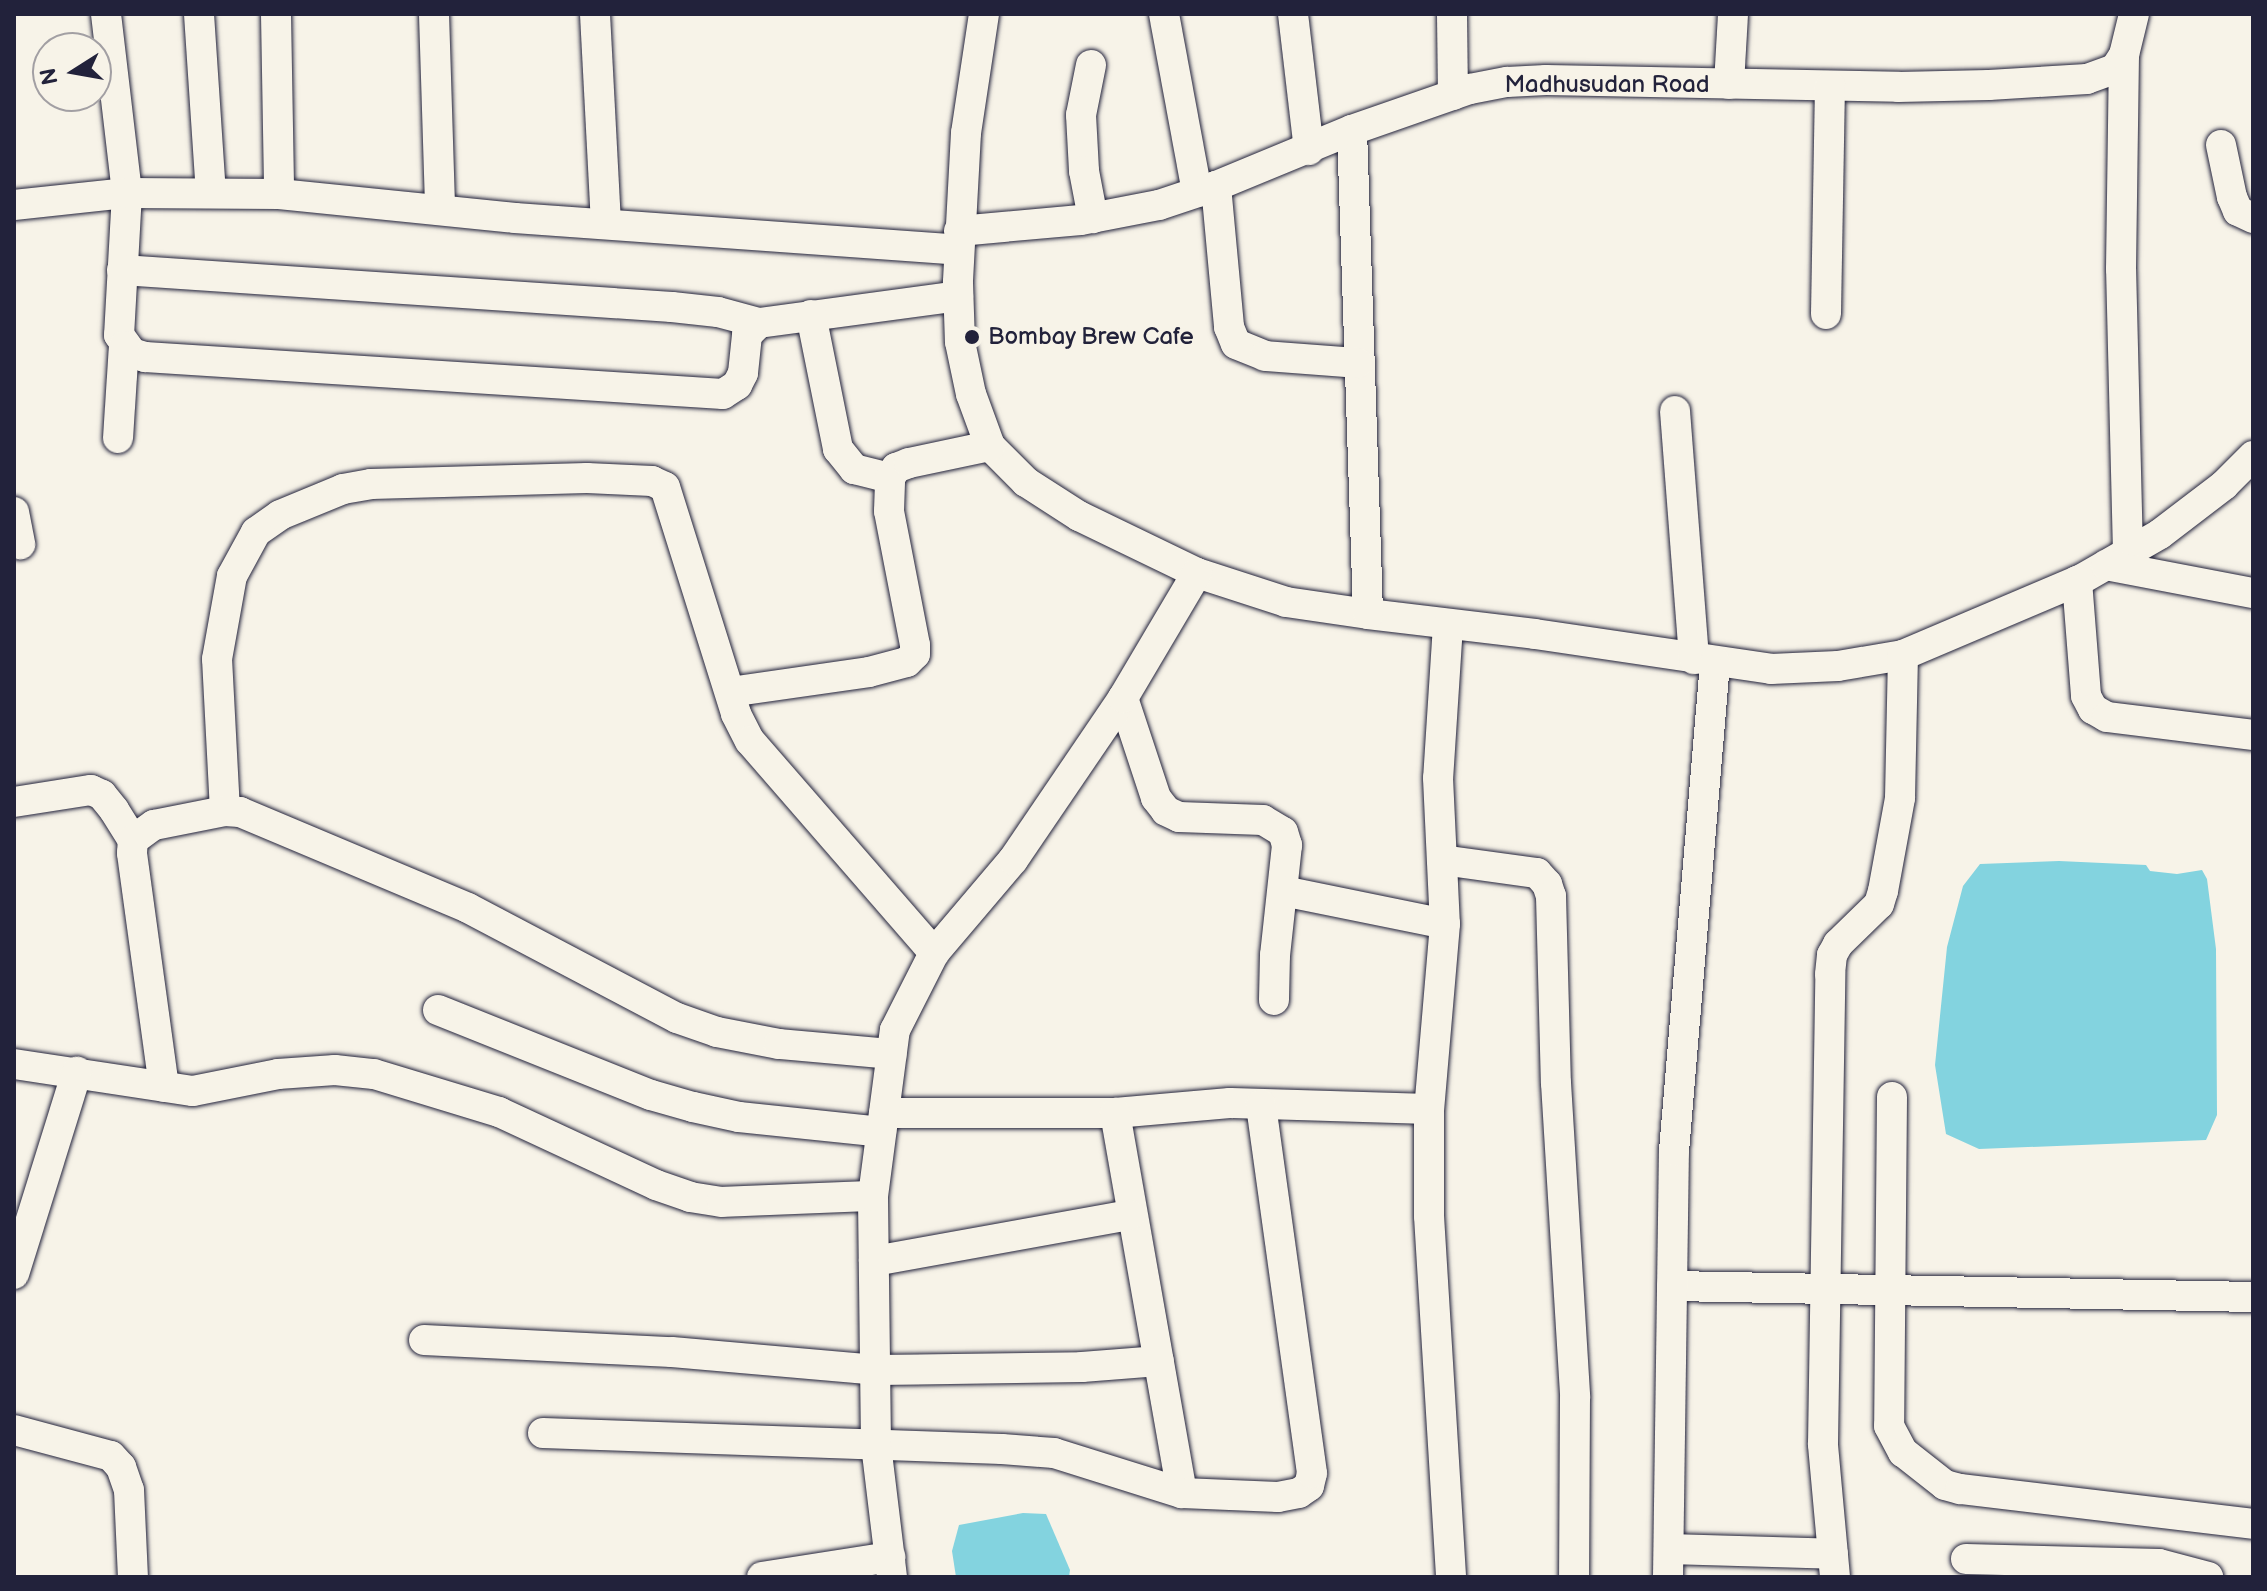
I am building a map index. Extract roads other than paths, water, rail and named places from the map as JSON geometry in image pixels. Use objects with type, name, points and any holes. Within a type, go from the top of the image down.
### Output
[{"type":"street","points":[[106,14],[127,193],[119,335],[124,346],[118,438]]},
{"type":"street","points":[[199,14],[211,193]]},
{"type":"street","points":[[276,14],[279,194]]},
{"type":"street","points":[[434,14],[440,210]]},
{"type":"street","points":[[595,14],[606,224]]},
{"type":"street","points":[[984,14],[966,133],[958,296],[960,342],[971,394],[990,446],[1026,482],[1079,516],[1197,573],[1286,602],[1368,614],[1535,634],[1771,669],[1838,666],[1903,655],[2077,581],[2160,534],[2224,485],[2253,456]]},
{"type":"street","points":[[1164,14],[1206,189],[1229,327],[1236,344],[1265,356],[1358,363]]},
{"type":"street","points":[[1293,14],[1309,150]]},
{"type":"street","points":[[1452,14],[1453,95]]},
{"type":"street","points":[[1729,84],[1733,14]]},
{"type":"street","points":[[2117,559],[2124,55],[2134,14]]},
{"type":"street","name":"Madhusudan Road","points":[[14,205],[127,193],[279,194],[606,224],[959,241],[1159,205],[1309,150],[1352,130],[1453,95],[1507,82],[1989,85],[2087,79],[2115,69],[2124,55]]},
{"type":"street","points":[[1091,65],[1081,115],[1084,171],[1093,218]]},
{"type":"street","points":[[1826,314],[1830,86]]},
{"type":"street","points":[[1352,130],[1368,614]]},
{"type":"street","points":[[2221,145],[2238,211],[2253,218]]},
{"type":"street","points":[[122,270],[672,307],[718,312],[759,323],[958,296]]},
{"type":"street","points":[[811,315],[838,449],[854,469],[890,478]]},
{"type":"street","points":[[124,346],[145,357],[701,395],[723,394],[737,385],[743,373],[747,335],[759,323]]},
{"type":"street","points":[[1675,411],[1704,660],[1674,1151],[1669,1563],[1834,1565],[1823,1444],[1831,965],[1838,944],[1879,904],[1883,891],[1900,798],[1904,727],[1903,655]]},
{"type":"street","points":[[730,692],[869,672],[907,662],[915,654],[889,511],[890,478],[896,468],[909,463],[990,446]]},
{"type":"street","points":[[225,811],[217,659],[232,576],[256,532],[280,515],[343,489],[371,484],[587,478],[652,481],[665,487],[730,692],[750,741],[934,953]]},
{"type":"street","points":[[2224,485],[2253,494]]},
{"type":"street","points":[[14,512],[20,544]]},
{"type":"street","points":[[2117,559],[2253,593]]},
{"type":"street","points":[[762,1577],[891,1567],[876,1444],[873,1196],[895,1030],[934,953],[1013,860],[1123,698],[1197,573]]},
{"type":"street","points":[[2077,581],[2086,696],[2093,709],[2107,717],[2253,735]]},
{"type":"street","points":[[1448,625],[1438,778],[1445,924],[1429,1109],[1429,1216],[1451,1577]]},
{"type":"street","points":[[1123,698],[1161,804],[1179,817],[1263,820],[1276,825],[1283,832],[1287,845],[1275,955],[1274,1000]]},
{"type":"street","points":[[14,802],[91,790],[102,795],[133,840],[132,853],[164,1087]]},
{"type":"street","points":[[133,840],[154,825],[225,811],[240,812],[468,908],[677,1018],[717,1032],[779,1044],[892,1054]]},
{"type":"street","points":[[1442,860],[1537,873],[1547,884],[1551,896],[1556,1083],[1575,1397],[1574,1577]]},
{"type":"street","points":[[1283,891],[1445,924]]},
{"type":"street","points":[[438,1010],[651,1095],[739,1117],[883,1123],[1115,1113],[1230,1103],[1429,1109]]},
{"type":"street","points":[[14,1064],[193,1091],[278,1074],[335,1070],[374,1074],[499,1112],[656,1185],[690,1197],[722,1202],[873,1196]]},
{"type":"street","points":[[14,1274],[22,1225],[77,1072]]},
{"type":"street","points":[[1892,1097],[1889,1426],[1903,1452],[1945,1485],[2253,1524]]},
{"type":"street","points":[[543,1433],[1054,1453],[1182,1493],[1278,1497],[1299,1493],[1309,1486],[1312,1473],[1261,1105]]},
{"type":"street","points":[[1115,1113],[1130,1215],[1182,1493]]},
{"type":"street","points":[[874,1261],[1130,1215]]},
{"type":"street","points":[[1672,1286],[2253,1297]]},
{"type":"street","points":[[424,1340],[672,1352],[876,1370],[1082,1367],[1159,1361]]},
{"type":"street","points":[[14,1430],[111,1456],[121,1467],[129,1490],[133,1577]]},
{"type":"street","points":[[1966,1559],[2159,1564],[2208,1577]]},
{"type":"water","points":[[2059,861],[2146,865],[2150,871],[2177,874],[2202,870],[2207,879],[2216,949],[2217,1115],[2206,1140],[1979,1149],[1946,1134],[1935,1065],[1947,947],[1963,886],[1980,864]]},
{"type":"water","points":[[1023,1513],[1046,1514],[1070,1570],[1069,1577],[956,1577],[952,1551],[959,1525]]},
{"type":"place","name":"Bombay Brew Cafe","points":[[972,337]]}]
